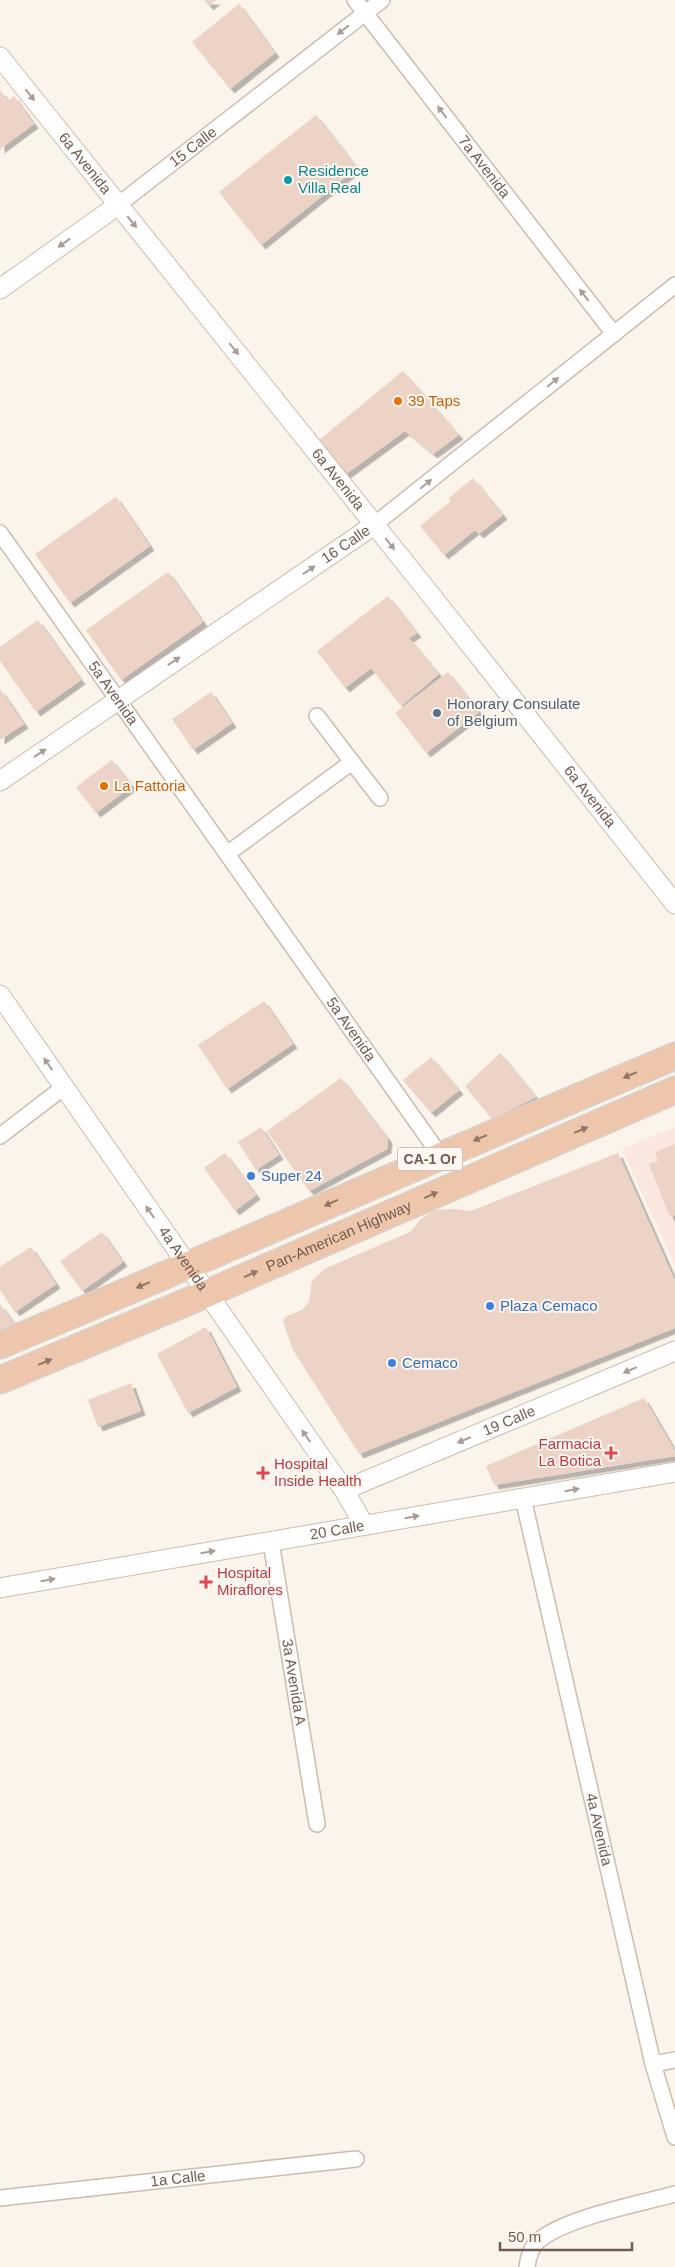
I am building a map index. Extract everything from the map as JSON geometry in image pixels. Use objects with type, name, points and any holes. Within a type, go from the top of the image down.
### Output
[{"type":"highway","name":"CA-1 Or","points":[[0,1345],[675,1056]]},
{"type":"highway","name":"Pan-American Highway","points":[[0,1380],[206,1294],[675,1090]]},
{"type":"street","name":"7a Avenida","points":[[355,0],[614,334]]},
{"type":"street","name":"15 Calle","points":[[0,289],[118,205],[382,0]]},
{"type":"street","name":"6a Avenida","points":[[0,57],[675,904]]},
{"type":"street","name":"16 Calle","points":[[0,780],[374,525],[675,285]]},
{"type":"street","name":"5a Avenida","points":[[0,532],[440,1155]]},
{"type":"street","points":[[317,716],[380,798]]},
{"type":"street","points":[[227,854],[352,762]]},
{"type":"street","name":"4a Avenida","points":[[0,995],[344,1490],[364,1526]]},
{"type":"street","points":[[0,1136],[64,1087]]},
{"type":"street","name":"19 Calle","points":[[344,1490],[675,1351]]},
{"type":"street","name":"20 Calle","points":[[0,1588],[675,1472]]},
{"type":"street","name":"4a Avenida","points":[[523,1498],[653,2064],[675,2137]]},
{"type":"street","name":"3a Avenida A","points":[[271,1542],[317,1824]]},
{"type":"street","points":[[653,2064],[675,2060]]},
{"type":"street","name":"1a Calle","points":[[0,2198],[356,2159]]},
{"type":"street","points":[[527,2267],[535,2244],[548,2234],[574,2222],[675,2194]]},
{"type":"shaded area","points":[[675,1127],[675,1265],[622,1149]]},
{"type":"building","points":[[204,0],[216,0],[209,6]]},
{"type":"building","points":[[239,4],[275,53],[230,89],[192,42]]},
{"type":"building","points":[[0,90],[8,101],[14,96],[34,124],[0,149]]},
{"type":"building","name":"Residence Villa Real","points":[[316,115],[357,168],[261,245],[219,192]]},
{"type":"building","name":"39 Taps","points":[[403,371],[459,435],[433,454],[405,431],[346,474],[319,440]]},
{"type":"building","points":[[473,478],[503,515],[479,534],[475,530],[444,555],[420,526],[451,501],[449,498]]},
{"type":"building","points":[[116,497],[150,546],[70,603],[35,554]]},
{"type":"building","points":[[168,572],[203,622],[121,680],[86,630]]},
{"type":"building","points":[[388,596],[417,633],[409,638],[439,674],[401,706],[371,668],[345,688],[317,651]]},
{"type":"building","points":[[38,620],[81,680],[36,712],[0,661],[0,647]]},
{"type":"building","name":"Honorary Consulate of Belgium","points":[[448,672],[479,712],[426,753],[395,713]]},
{"type":"building","points":[[0,689],[24,724],[0,740]]},
{"type":"building","points":[[211,692],[232,723],[193,750],[172,719]]},
{"type":"building","name":"La Fattoria","points":[[112,760],[132,786],[96,813],[76,787]]},
{"type":"building","points":[[264,1001],[293,1044],[227,1089],[198,1045]]},
{"type":"building","points":[[500,1053],[536,1097],[492,1119],[465,1086]]},
{"type":"building","points":[[431,1057],[459,1090],[431,1113],[403,1080]]},
{"type":"building","points":[[341,1078],[388,1139],[387,1149],[309,1191],[267,1131]]},
{"type":"building","points":[[261,1127],[279,1155],[256,1170],[238,1142]]},
{"type":"building","points":[[675,1144],[675,1215],[670,1217],[649,1164],[658,1161],[655,1152]]},
{"type":"building","points":[[225,1153],[256,1195],[235,1211],[204,1168]]},
{"type":"building","name":"Plaza Cemaco","points":[[618,1153],[675,1281],[675,1328],[359,1454],[293,1350],[283,1322],[285,1317],[302,1310],[309,1302],[312,1281],[324,1269],[410,1232],[421,1219],[434,1210],[455,1209],[471,1211]]},
{"type":"building","points":[[102,1232],[123,1262],[82,1291],[60,1261]]},
{"type":"building","points":[[31,1247],[56,1284],[15,1312],[0,1290],[0,1267]]},
{"type":"building","points":[[0,1304],[14,1324],[0,1329]]},
{"type":"building","points":[[206,1327],[237,1387],[188,1413],[157,1354]]},
{"type":"building","points":[[131,1383],[141,1411],[98,1427],[88,1400]]},
{"type":"building","points":[[644,1398],[675,1451],[675,1456],[494,1485],[486,1466]]},
{"type":"place","name":"Residence Villa Real","points":[[288,180]]},
{"type":"place","name":"39 Taps","points":[[398,401]]},
{"type":"place","name":"Honorary Consulate of Belgium","points":[[437,713]]},
{"type":"place","name":"La Fattoria","points":[[104,786]]},
{"type":"place","name":"Super 24","points":[[251,1176]]},
{"type":"place","name":"Plaza Cemaco","points":[[490,1306]]},
{"type":"place","name":"Cemaco","points":[[392,1363]]},
{"type":"place","name":"Farmacia La Botica","points":[[611,1453]]},
{"type":"place","name":"Hospital Inside Health","points":[[263,1473]]},
{"type":"place","name":"Hospital Miraflores","points":[[206,1582]]}]
